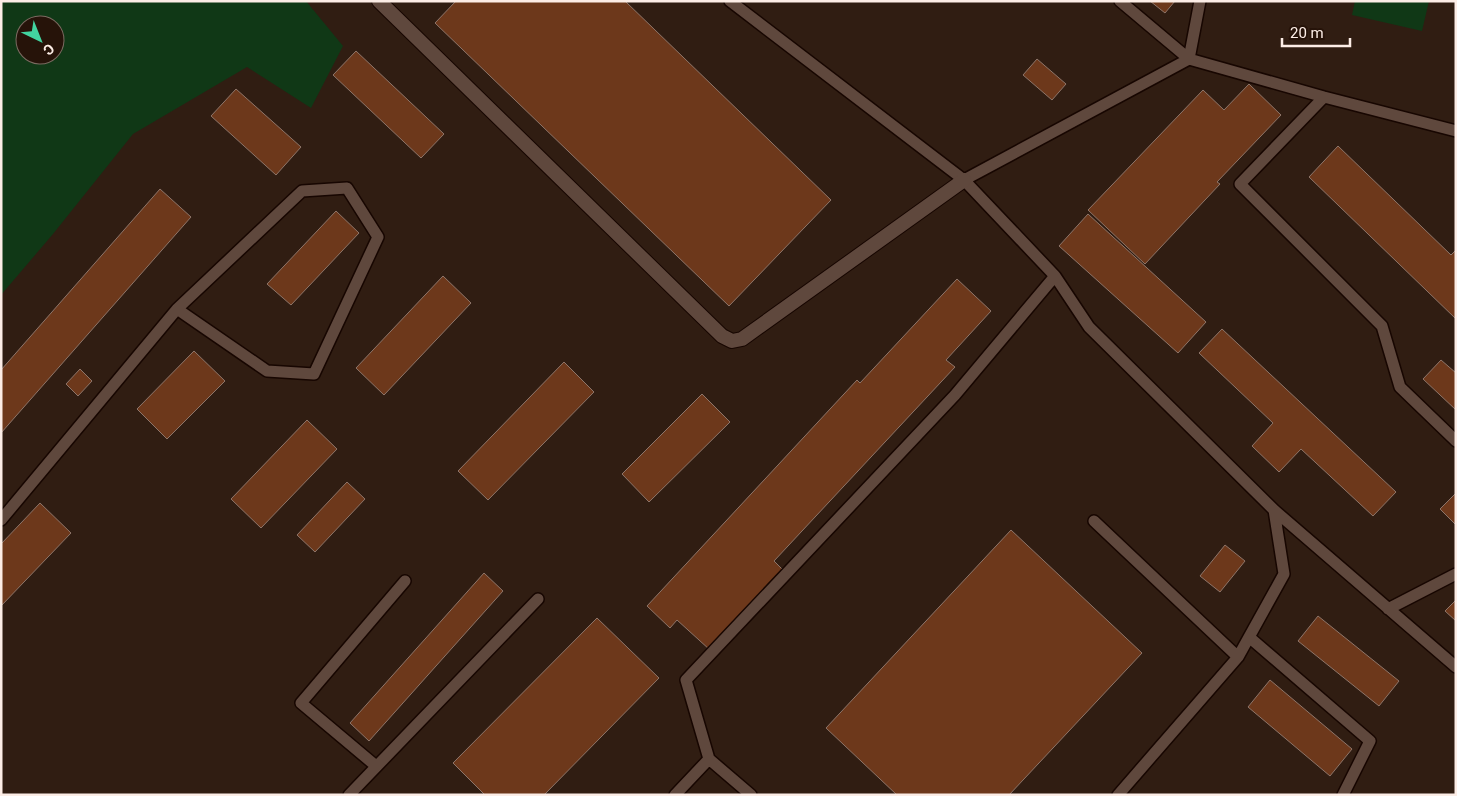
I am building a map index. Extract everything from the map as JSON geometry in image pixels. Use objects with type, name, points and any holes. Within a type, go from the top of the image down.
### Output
[{"type":"street","points":[[379,1],[722,336],[732,341],[742,338],[964,180]]},
{"type":"lane","points":[[730,1],[964,180],[1055,276],[1089,327],[1274,510],[1456,667]]},
{"type":"lane","points":[[1120,1],[1189,60],[1456,131]]},
{"type":"lane","points":[[1189,60],[1200,1]]},
{"type":"lane","points":[[964,180],[1189,60]]},
{"type":"lane","points":[[1324,97],[1240,184],[1382,326],[1400,387],[1456,441]]},
{"type":"lane","points":[[1,520],[177,309],[302,191],[347,188],[378,237],[314,374],[267,371],[177,309]]},
{"type":"lane","points":[[751,795],[709,759],[686,680],[955,395],[1055,276]]},
{"type":"lane","points":[[1118,795],[1238,657],[1284,574],[1274,510]]},
{"type":"lane","points":[[1094,521],[1238,657]]},
{"type":"lane","points":[[1388,609],[1456,574]]},
{"type":"lane","points":[[376,766],[301,704],[405,581]]},
{"type":"lane","points":[[349,795],[538,599]]},
{"type":"lane","points":[[1249,637],[1370,741],[1344,795]]},
{"type":"lane","points":[[675,795],[709,759]]},
{"type":"green space","points":[[1,1],[306,1],[343,46],[311,108],[247,67],[133,134],[53,234],[1,295]]},
{"type":"green space","points":[[1355,1],[1429,1],[1422,31],[1352,15]]},
{"type":"building","points":[[456,1],[625,1],[831,200],[729,306],[435,23]]},
{"type":"building","points":[[1150,1],[1175,1],[1165,13]]},
{"type":"building","points":[[356,51],[444,134],[421,158],[333,75]]},
{"type":"building","points":[[1037,59],[1066,84],[1052,100],[1023,75]]},
{"type":"building","points":[[1249,84],[1281,115],[1217,182],[1220,184],[1145,264],[1088,210],[1203,90],[1224,110]]},
{"type":"building","points":[[236,89],[301,147],[276,175],[211,116]]},
{"type":"building","points":[[1338,146],[1451,255],[1456,250],[1456,319],[1309,177]]},
{"type":"building","points":[[160,189],[191,217],[1,433],[1,370]]},
{"type":"building","points":[[336,211],[359,233],[291,305],[267,284]]},
{"type":"building","points":[[1088,214],[1206,322],[1178,353],[1059,246]]},
{"type":"building","points":[[443,276],[471,303],[384,395],[356,368]]},
{"type":"building","points":[[957,279],[991,311],[946,360],[955,367],[774,561],[783,570],[710,650],[677,620],[670,628],[647,606],[857,380],[860,383]]},
{"type":"building","points":[[1222,329],[1396,492],[1373,516],[1301,449],[1279,472],[1252,446],[1273,423],[1199,353]]},
{"type":"building","points":[[194,351],[225,381],[167,439],[137,409]]},
{"type":"building","points":[[1441,360],[1456,373],[1456,410],[1423,379]]},
{"type":"building","points":[[564,362],[594,392],[488,500],[458,471]]},
{"type":"building","points":[[80,369],[92,381],[78,396],[66,384]]},
{"type":"building","points":[[702,394],[730,422],[649,502],[622,474]]},
{"type":"building","points":[[307,420],[337,449],[261,528],[231,499]]},
{"type":"building","points":[[347,482],[365,499],[315,552],[297,535]]},
{"type":"building","points":[[1456,493],[1456,525],[1440,509]]},
{"type":"building","points":[[40,503],[71,533],[1,606],[1,544]]},
{"type":"building","points":[[1011,530],[1142,653],[1009,795],[897,795],[826,728]]},
{"type":"building","points":[[1225,545],[1245,561],[1220,592],[1200,576]]},
{"type":"building","points":[[484,573],[503,591],[369,741],[350,723]]},
{"type":"building","points":[[1456,600],[1456,621],[1445,611]]},
{"type":"building","points":[[1318,616],[1399,681],[1379,706],[1298,641]]},
{"type":"building","points":[[597,618],[659,678],[544,795],[485,795],[453,763]]},
{"type":"building","points":[[1270,680],[1352,749],[1330,776],[1248,707]]}]
